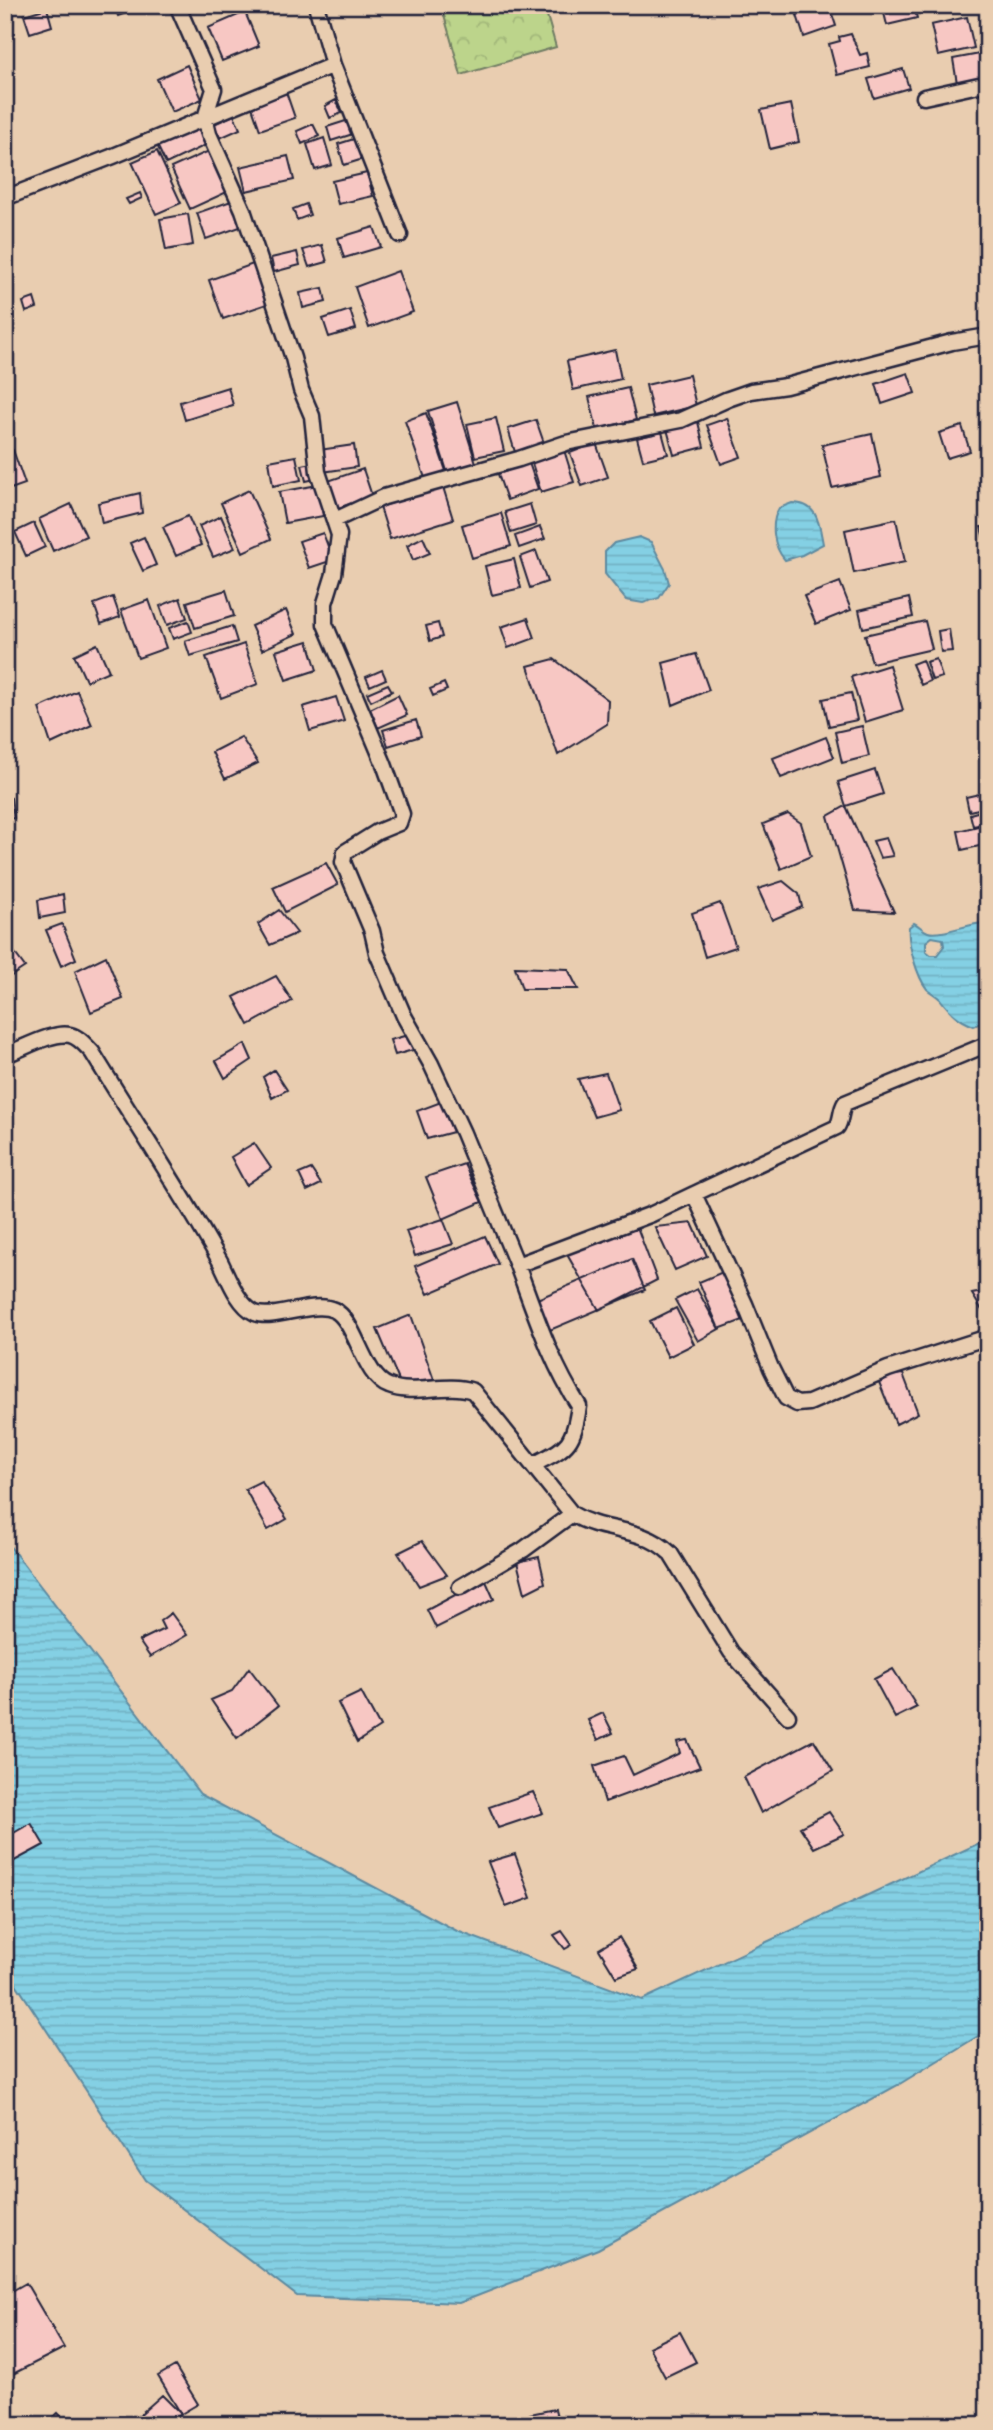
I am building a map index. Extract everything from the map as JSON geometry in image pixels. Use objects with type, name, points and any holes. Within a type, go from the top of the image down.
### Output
[{"type":"street","points":[[177,5],[214,89],[205,118],[209,134],[243,211],[312,416],[317,472],[339,535],[334,573],[325,603],[325,624],[402,814],[399,823],[377,832],[345,852],[343,862],[404,1016],[431,1064],[463,1133],[552,1359],[579,1406],[575,1432],[565,1448],[533,1465]]},
{"type":"street","points":[[316,5],[333,65],[400,235]]},
{"type":"street","points":[[5,198],[111,158],[333,65]]},
{"type":"street","points":[[924,97],[988,83]]},
{"type":"street","points":[[335,520],[384,497],[566,443],[681,420],[751,391],[786,386],[952,342],[988,336]]},
{"type":"street","points":[[5,1055],[58,1035],[69,1035],[79,1040],[98,1062],[210,1243],[244,1306],[256,1314],[311,1308],[334,1310],[343,1319],[377,1378],[388,1386],[401,1389],[461,1387],[473,1391],[572,1514],[585,1522],[637,1533],[658,1542],[670,1553],[731,1653],[788,1716]]},
{"type":"street","points":[[517,1265],[652,1214],[837,1127],[845,1103],[988,1044]]},
{"type":"street","points":[[694,1194],[746,1304],[771,1368],[786,1398],[797,1404],[809,1403],[888,1369],[988,1337]]},
{"type":"street","points":[[460,1587],[523,1550],[572,1514]]},
{"type":"green space","points":[[441,5],[544,5],[556,47],[461,75]]},
{"type":"water","points":[[792,503],[807,506],[812,510],[823,544],[785,560],[775,542],[774,521],[779,508]]},
{"type":"water","points":[[639,537],[651,542],[669,583],[659,598],[643,603],[626,600],[605,574],[605,552],[614,543]]},
{"type":"water","points":[[914,923],[933,933],[983,923],[988,927],[988,1020],[974,1026],[968,1024],[927,989],[914,959],[909,927]],"holes":[[[932,937],[943,939],[944,946],[937,955],[926,951],[926,942]]]},
{"type":"water","points":[[5,1540],[200,1794],[457,1931],[642,2000],[988,1839],[988,2030],[898,2085],[598,2249],[459,2303],[297,2296],[145,2180],[5,1967]]},
{"type":"building","points":[[114,5],[149,5],[118,16]]},
{"type":"building","points":[[829,5],[836,26],[804,37],[797,15]]},
{"type":"building","points":[[882,5],[913,5],[917,18],[887,25]]},
{"type":"building","points":[[47,8],[52,26],[30,33],[24,15]]},
{"type":"building","points":[[245,12],[259,46],[222,61],[208,28]]},
{"type":"building","points":[[967,17],[974,48],[938,56],[931,25]]},
{"type":"building","points":[[851,34],[860,55],[867,53],[870,67],[837,75],[829,44],[840,41],[839,37]]},
{"type":"building","points":[[988,39],[988,63],[980,42]]},
{"type":"building","points":[[980,54],[985,78],[957,83],[953,59]]},
{"type":"building","points":[[187,65],[202,99],[172,112],[157,79]]},
{"type":"building","points":[[903,69],[909,88],[874,98],[868,79]]},
{"type":"building","points":[[285,89],[295,118],[260,130],[250,101]]},
{"type":"building","points":[[336,100],[342,113],[330,118],[325,106]]},
{"type":"building","points":[[791,104],[799,142],[770,149],[761,110]]},
{"type":"building","points":[[234,115],[240,129],[220,138],[214,124]]},
{"type":"building","points":[[352,119],[356,133],[331,141],[327,127]]},
{"type":"building","points":[[197,124],[206,145],[166,164],[156,143]]},
{"type":"building","points":[[313,124],[319,136],[302,144],[297,131]]},
{"type":"building","points":[[324,138],[332,165],[315,170],[307,144]]},
{"type":"building","points":[[357,138],[363,159],[344,165],[338,144]]},
{"type":"building","points":[[157,151],[181,203],[156,214],[132,162]]},
{"type":"building","points":[[209,151],[227,192],[190,209],[171,168]]},
{"type":"building","points":[[288,156],[294,180],[246,191],[240,167]]},
{"type":"building","points":[[367,173],[373,196],[338,204],[332,181]]},
{"type":"building","points":[[140,193],[142,198],[129,204],[126,199]]},
{"type":"building","points":[[234,200],[243,226],[206,239],[197,213]]},
{"type":"building","points":[[306,204],[310,215],[297,220],[293,209]]},
{"type":"building","points":[[188,214],[193,245],[166,250],[160,219]]},
{"type":"building","points":[[374,227],[381,247],[344,258],[338,238]]},
{"type":"building","points":[[322,245],[327,262],[309,267],[303,250]]},
{"type":"building","points":[[297,252],[300,265],[274,272],[271,258]]},
{"type":"building","points":[[253,264],[267,304],[223,319],[209,280]]},
{"type":"building","points":[[398,271],[413,312],[369,328],[355,287]]},
{"type":"building","points":[[323,288],[326,302],[303,308],[300,293]]},
{"type":"building","points":[[34,298],[37,308],[26,312],[23,302]]},
{"type":"building","points":[[350,310],[356,329],[329,337],[323,319]]},
{"type":"building","points":[[615,350],[621,379],[573,390],[567,361]]},
{"type":"building","points":[[908,373],[915,393],[882,404],[876,384]]},
{"type":"building","points":[[689,375],[696,406],[653,416],[646,385]]},
{"type":"building","points":[[228,387],[233,405],[185,420],[180,402]]},
{"type":"building","points":[[628,388],[636,420],[597,429],[589,397]]},
{"type":"building","points":[[457,402],[476,463],[447,471],[428,411]]},
{"type":"building","points":[[426,413],[446,471],[425,478],[405,421]]},
{"type":"building","points":[[496,418],[504,451],[475,457],[467,424]]},
{"type":"building","points":[[727,418],[741,457],[721,464],[707,425]]},
{"type":"building","points":[[536,420],[544,443],[515,452],[508,429]]},
{"type":"building","points":[[698,422],[704,447],[674,455],[667,429]]},
{"type":"building","points":[[962,426],[970,451],[947,458],[939,433]]},
{"type":"building","points":[[662,432],[668,454],[643,460],[637,438]]},
{"type":"building","points":[[872,434],[881,477],[832,488],[822,445]]},
{"type":"building","points":[[596,443],[608,477],[582,486],[570,453]]},
{"type":"building","points":[[354,445],[357,467],[322,472],[319,450]]},
{"type":"building","points":[[13,450],[25,484],[5,491],[5,453]]},
{"type":"building","points":[[564,450],[574,482],[541,492],[531,460]]},
{"type":"building","points":[[296,456],[301,480],[273,486],[269,461]]},
{"type":"building","points":[[312,463],[315,479],[306,481],[302,465]]},
{"type":"building","points":[[529,463],[538,489],[507,500],[498,474]]},
{"type":"building","points":[[363,469],[372,496],[338,508],[328,481]]},
{"type":"building","points":[[318,485],[323,516],[285,523],[279,492]]},
{"type":"building","points":[[443,487],[453,519],[390,539],[380,507]]},
{"type":"building","points":[[249,490],[271,539],[243,552],[221,503]]},
{"type":"building","points":[[140,493],[142,513],[102,523],[98,503]]},
{"type":"building","points":[[71,504],[86,536],[53,551],[39,519]]},
{"type":"building","points":[[530,504],[536,525],[511,533],[505,512]]},
{"type":"building","points":[[501,513],[511,546],[472,558],[462,525]]},
{"type":"building","points":[[188,516],[201,545],[176,556],[163,527]]},
{"type":"building","points":[[221,516],[235,548],[213,557],[199,526]]},
{"type":"building","points":[[896,519],[905,562],[854,573],[845,530]]},
{"type":"building","points":[[34,523],[45,547],[26,556],[15,532]]},
{"type":"building","points":[[540,527],[545,539],[519,548],[515,536]]},
{"type":"building","points":[[981,527],[988,527],[988,555]]},
{"type":"building","points":[[323,533],[333,560],[309,568],[299,541]]},
{"type":"building","points":[[144,537],[156,565],[143,571],[130,543]]},
{"type":"building","points":[[423,537],[430,553],[413,560],[407,545]]},
{"type":"building","points":[[536,551],[547,582],[530,588],[520,557]]},
{"type":"building","points":[[514,559],[521,588],[492,595],[485,566]]},
{"type":"building","points":[[840,582],[851,610],[816,624],[804,596]]},
{"type":"building","points":[[226,590],[234,616],[195,628],[187,602]]},
{"type":"building","points":[[113,597],[120,617],[101,624],[94,604]]},
{"type":"building","points":[[180,598],[187,618],[167,625],[160,606]]},
{"type":"building","points":[[909,598],[913,617],[863,628],[859,610]]},
{"type":"building","points":[[149,600],[166,648],[138,658],[121,610]]},
{"type":"building","points":[[286,610],[296,634],[262,650],[251,626]]},
{"type":"building","points":[[528,618],[535,638],[508,648],[501,627]]},
{"type":"building","points":[[188,621],[192,632],[173,639],[169,628]]},
{"type":"building","points":[[925,621],[932,649],[872,663],[865,635]]},
{"type":"building","points":[[438,623],[442,637],[430,641],[426,626]]},
{"type":"building","points":[[232,626],[237,642],[190,656],[185,641]]},
{"type":"building","points":[[949,629],[952,651],[941,652],[938,631]]},
{"type":"building","points":[[308,641],[317,670],[286,680],[276,651]]},
{"type":"building","points":[[97,644],[109,671],[86,681],[74,655]]},
{"type":"building","points":[[244,644],[258,684],[221,698],[206,657]]},
{"type":"building","points":[[696,654],[709,690],[673,705],[663,663]]},
{"type":"building","points":[[554,659],[608,700],[607,724],[558,755],[528,666]]},
{"type":"building","points":[[936,659],[942,677],[932,680],[926,662]]},
{"type":"building","points":[[922,660],[930,681],[921,685],[912,664]]},
{"type":"building","points":[[889,665],[903,710],[865,722],[851,677]]},
{"type":"building","points":[[382,670],[386,679],[370,686],[366,677]]},
{"type":"building","points":[[444,683],[447,690],[433,696],[430,689]]},
{"type":"building","points":[[388,684],[392,691],[371,701],[367,693]]},
{"type":"building","points":[[77,691],[92,725],[51,744],[39,708]]},
{"type":"building","points":[[851,693],[857,720],[829,726],[823,699]]},
{"type":"building","points":[[398,695],[407,715],[378,728],[370,709]]},
{"type":"building","points":[[336,697],[344,721],[310,731],[303,707]]},
{"type":"building","points":[[416,720],[421,736],[388,746],[383,730]]},
{"type":"building","points":[[862,726],[869,756],[842,763],[835,732]]},
{"type":"building","points":[[241,737],[258,763],[225,779],[212,752]]},
{"type":"building","points":[[826,737],[834,757],[781,778],[773,758]]},
{"type":"building","points":[[875,770],[883,794],[846,806],[838,782]]},
{"type":"building","points":[[988,792],[988,807],[969,811],[966,797]]},
{"type":"building","points":[[11,798],[14,818],[5,820],[5,799]]},
{"type":"building","points":[[846,806],[894,912],[855,910],[828,816]]},
{"type":"building","points":[[988,809],[988,823],[973,826],[970,814]]},
{"type":"building","points":[[788,814],[801,823],[811,856],[781,869],[763,824]]},
{"type":"building","points":[[986,824],[988,844],[962,850],[958,831]]},
{"type":"building","points":[[886,838],[893,856],[880,858],[873,841]]},
{"type":"building","points":[[326,863],[338,885],[285,912],[273,887]]},
{"type":"building","points":[[783,881],[799,894],[802,907],[772,920],[758,889]]},
{"type":"building","points":[[63,894],[65,913],[40,918],[38,900]]},
{"type":"building","points":[[720,903],[736,947],[705,957],[692,913]]},
{"type":"building","points":[[279,910],[297,933],[270,945],[258,924]]},
{"type":"building","points":[[62,924],[76,959],[61,966],[46,930]]},
{"type":"building","points":[[5,940],[25,967],[10,977],[5,970]]},
{"type":"building","points":[[106,956],[123,999],[91,1012],[75,971]]},
{"type":"building","points":[[515,967],[568,969],[578,989],[522,989]]},
{"type":"building","points":[[276,976],[292,1001],[249,1025],[234,997]]},
{"type":"building","points":[[408,1035],[413,1050],[395,1055],[390,1040]]},
{"type":"building","points":[[245,1044],[252,1060],[225,1078],[216,1061]]},
{"type":"building","points":[[274,1070],[287,1090],[272,1098],[263,1077]]},
{"type":"building","points":[[606,1073],[619,1110],[594,1117],[578,1079]]},
{"type":"building","points":[[441,1102],[453,1132],[427,1139],[417,1111]]},
{"type":"building","points":[[254,1143],[271,1168],[246,1185],[231,1157]]},
{"type":"building","points":[[464,1164],[482,1202],[443,1219],[426,1177]]},
{"type":"building","points":[[311,1169],[321,1184],[307,1191],[299,1174]]},
{"type":"building","points":[[443,1219],[453,1244],[415,1256],[406,1231]]},
{"type":"building","points":[[692,1223],[707,1256],[675,1270],[655,1227]]},
{"type":"building","points":[[637,1227],[657,1280],[599,1310],[565,1251]]},
{"type":"building","points":[[485,1236],[498,1264],[428,1294],[415,1266]]},
{"type":"building","points":[[632,1259],[645,1290],[550,1330],[537,1299]]},
{"type":"building","points":[[725,1271],[746,1319],[719,1329],[699,1282]]},
{"type":"building","points":[[697,1289],[719,1329],[698,1341],[675,1300]]},
{"type":"building","points":[[988,1291],[988,1320],[972,1294]]},
{"type":"building","points":[[676,1308],[694,1344],[668,1357],[650,1321]]},
{"type":"building","points":[[411,1315],[434,1380],[400,1383],[377,1329]]},
{"type":"building","points":[[903,1374],[918,1413],[896,1424],[877,1377]]},
{"type":"building","points":[[261,1481],[287,1519],[268,1530],[245,1489]]},
{"type":"building","points":[[422,1541],[447,1575],[419,1586],[398,1553]]},
{"type":"building","points":[[539,1557],[545,1583],[525,1593],[517,1562]]},
{"type":"building","points":[[485,1579],[494,1599],[436,1628],[427,1610]]},
{"type":"building","points":[[171,1613],[187,1635],[150,1657],[139,1641],[164,1629],[160,1621]]},
{"type":"building","points":[[249,1668],[278,1706],[237,1738],[211,1700],[232,1691]]},
{"type":"building","points":[[893,1669],[917,1707],[895,1718],[874,1679]]},
{"type":"building","points":[[361,1692],[380,1727],[357,1742],[338,1703]]},
{"type":"building","points":[[603,1713],[613,1733],[598,1740],[588,1720]]},
{"type":"building","points":[[687,1740],[700,1767],[605,1802],[594,1766],[624,1756],[633,1775],[680,1753],[677,1742]]},
{"type":"building","points":[[814,1740],[833,1771],[761,1813],[744,1777]]},
{"type":"building","points":[[533,1792],[543,1813],[498,1828],[489,1807]]},
{"type":"building","points":[[829,1812],[844,1834],[814,1848],[800,1827]]},
{"type":"building","points":[[31,1823],[44,1845],[5,1866],[5,1838]]},
{"type":"building","points":[[515,1854],[531,1898],[506,1907],[488,1862]]},
{"type":"building","points":[[562,1931],[572,1945],[565,1949],[554,1935]]},
{"type":"building","points":[[619,1937],[638,1969],[616,1977],[599,1949]]},
{"type":"building","points":[[26,2283],[64,2348],[5,2378],[5,2295]]},
{"type":"building","points":[[680,2332],[696,2362],[665,2377],[649,2347]]},
{"type":"building","points":[[175,2366],[198,2404],[181,2414],[158,2376]]},
{"type":"building","points":[[162,2395],[181,2414],[169,2425],[128,2425]]},
{"type":"building","points":[[555,2409],[559,2425],[532,2425],[530,2414]]},
{"type":"building","points":[[58,2413],[69,2425],[45,2425]]},
{"type":"building","points":[[576,2415],[581,2425],[560,2425],[560,2424]]},
{"type":"building","points":[[608,2418],[612,2425],[593,2425]]},
{"type":"building","points":[[683,2418],[687,2425],[665,2425]]}]
